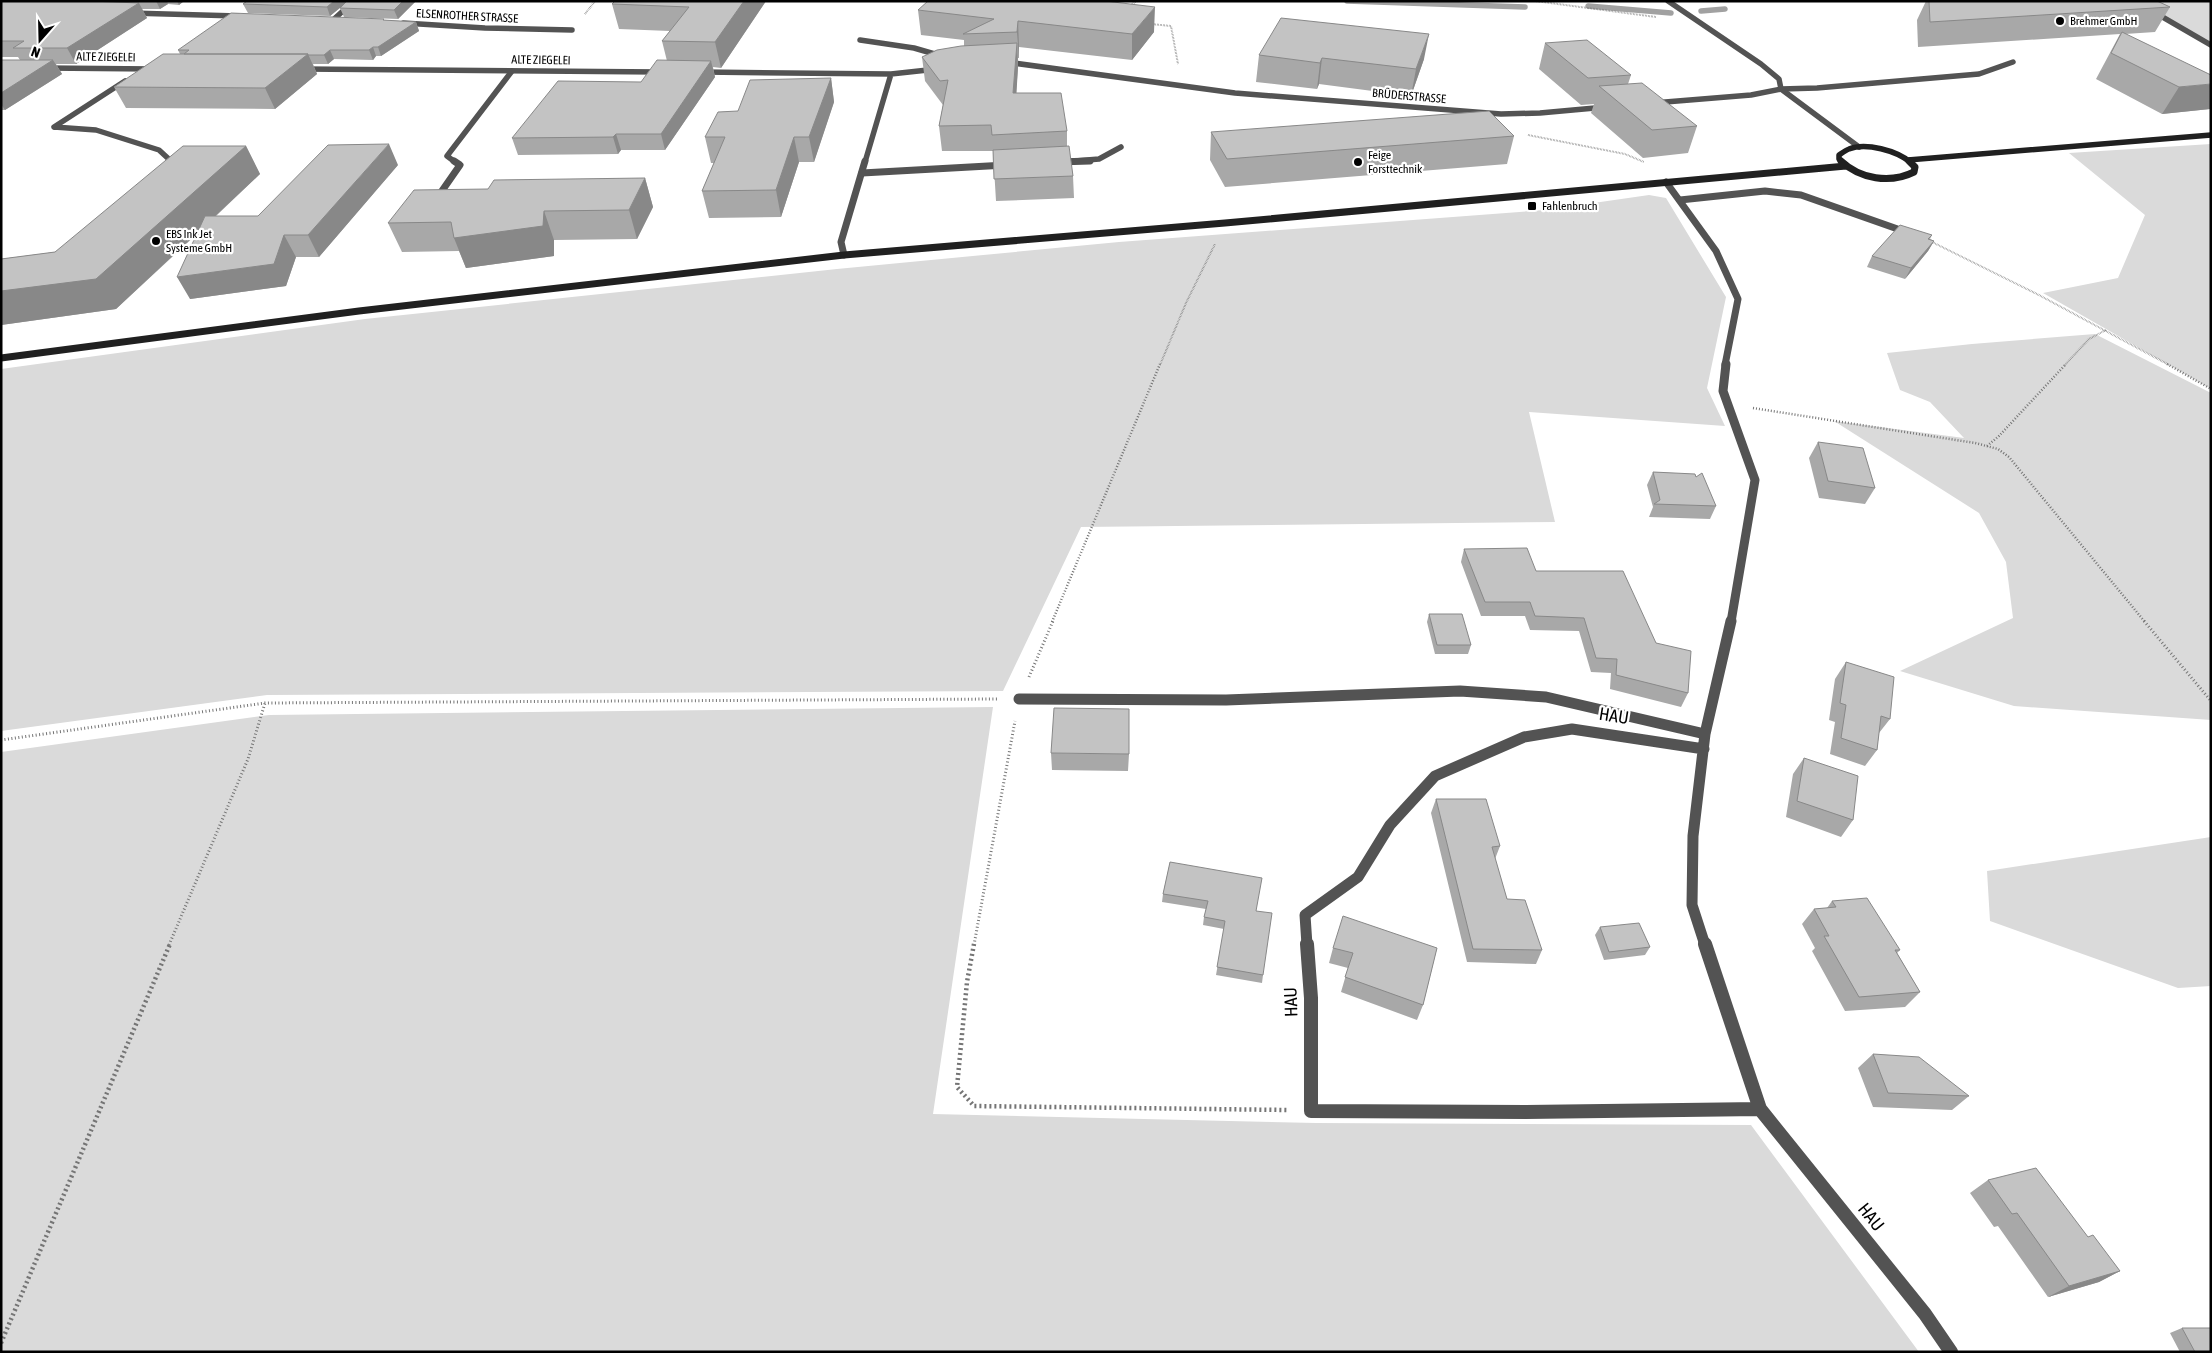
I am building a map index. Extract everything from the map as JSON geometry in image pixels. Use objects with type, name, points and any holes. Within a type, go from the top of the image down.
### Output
[{"type":"main road","points":[[1908,160],[2211,135]]},
{"type":"main road","points":[[1,358],[359,310],[844,255],[1225,223],[1846,166],[1874,176],[1900,178],[1914,172],[1915,167],[1908,160],[1882,149],[1859,147],[1843,151],[1839,154],[1839,159],[1846,166]]},
{"type":"street","points":[[333,20],[354,1]]},
{"type":"street","points":[[1668,1],[1761,64],[1779,79],[1781,89],[1859,147]]},
{"type":"street","points":[[2135,1],[2211,45]]},
{"type":"street","points":[[126,13],[240,17]]},
{"type":"street","points":[[324,20],[341,20]]},
{"type":"street","name":"ELSENROTHER STRASSE","points":[[394,22],[485,28],[572,30]]},
{"type":"street","points":[[860,40],[928,50],[953,61]]},
{"type":"street","name":"BRÜDERSTRASSE","points":[[996,62],[1016,62],[1182,87],[1501,114],[1540,113],[1617,106]]},
{"type":"street","points":[[1646,104],[1751,95],[1781,89],[1817,88],[1979,74],[2013,62]]},
{"type":"street","name":"ALTE ZIEGELEI","points":[[38,68],[164,69]]},
{"type":"street","points":[[692,72],[891,74],[916,73],[943,68]]},
{"type":"street","points":[[137,74],[145,69]]},
{"type":"street","name":"ALTE ZIEGELEI","points":[[300,69],[672,72]]},
{"type":"street","points":[[447,198],[437,198],[460,165],[447,156],[512,71]]},
{"type":"street","points":[[844,255],[841,242],[891,74]]},
{"type":"street","points":[[129,79],[54,127],[96,130],[159,150],[178,166],[170,172]]},
{"type":"street","points":[[1050,163],[1099,160],[1111,156],[1121,147]]},
{"type":"street","points":[[862,173],[1011,165]]},
{"type":"street","points":[[1666,182],[1680,200],[1765,191],[1801,195],[1848,210],[1930,241]]},
{"type":"street","name":"HAU","points":[[1680,200],[1716,251],[1738,300],[1726,359],[1723,391],[1755,480],[1728,640],[1705,734],[1693,836],[1692,905],[1760,1109],[1926,1314],[1951,1352]]},
{"type":"street","name":"HAU","points":[[1019,699],[1226,700],[1460,691],[1546,697],[1705,734]]},
{"type":"street","name":"HAU","points":[[1311,1110],[1311,998],[1305,914],[1358,877],[1390,825],[1435,776],[1524,737],[1572,729],[1704,749]]},
{"type":"street","points":[[1311,1110],[1526,1112],[1760,1109]]},
{"type":"path","points":[[1129,6],[1136,1]]},
{"type":"path","points":[[1535,1],[1699,23]]},
{"type":"path","points":[[1142,24],[1171,26],[1182,87]]},
{"type":"path","points":[[1521,134],[1625,154],[1645,162],[1666,182]]},
{"type":"path","points":[[1225,223],[1186,303],[1019,699],[967,982],[957,1087],[974,1106],[1311,1110]]},
{"type":"path","points":[[1930,241],[2106,330],[2211,390]]},
{"type":"path","points":[[1987,446],[1999,436],[2089,339],[2106,330]]},
{"type":"path","points":[[1727,404],[1863,424],[1998,449],[2009,457],[2211,701]]},
{"type":"path","points":[[1,740],[265,703],[1019,699]]},
{"type":"path","points":[[1,1343],[248,759],[265,703]]},
{"type":"shaded area","points":[[2131,1],[2211,1],[2211,45]]},
{"type":"shaded area","points":[[2211,144],[2211,389],[2043,293],[2118,278],[2145,215],[2069,153]]},
{"type":"shaded area","points":[[1649,195],[1666,198],[1726,297],[1707,388],[1725,426],[1529,412],[1555,522],[1081,527],[1003,691],[267,695],[1,731],[1,369],[365,319],[837,269],[1119,242],[1545,210]]},
{"type":"shaded area","points":[[2095,334],[2211,393],[2211,720],[2014,706],[1900,671],[2013,618],[2006,562],[1979,513],[1834,421],[1964,438],[1930,402],[1900,390],[1887,353]]},
{"type":"shaded area","points":[[993,707],[933,1114],[1316,1123],[1751,1125],[1919,1352],[1,1352],[1,752],[269,715]]},
{"type":"shaded area","points":[[2211,837],[2211,986],[2178,988],[1990,921],[1987,871]]},
{"type":"building","points":[[1,1],[139,3],[67,48],[13,48],[24,41],[1,41]]},
{"type":"building","points":[[247,1],[334,1],[327,7],[243,4]]},
{"type":"building","points":[[347,1],[403,1],[394,10],[340,8]]},
{"type":"building","points":[[615,1],[744,1],[715,42],[662,41],[689,7],[612,4]]},
{"type":"building","points":[[928,1],[1105,1],[1155,7],[1132,34],[1018,21],[1017,32],[963,34],[994,19],[918,10]]},
{"type":"building","points":[[1929,1],[2157,1],[2170,7],[1930,22]]},
{"type":"building","points":[[231,13],[416,22],[378,47],[373,47],[369,50],[330,50],[324,55],[308,55],[184,54],[189,50],[178,50]]},
{"type":"building","points":[[1281,18],[1429,34],[1416,69],[1322,58],[1320,63],[1259,55]]},
{"type":"building","points":[[2122,32],[2211,75],[2211,84],[2179,87],[2111,53]]},
{"type":"building","points":[[1587,40],[1631,75],[1588,78],[1545,43]]},
{"type":"building","points":[[1017,43],[1013,93],[1061,93],[1067,131],[992,135],[991,125],[939,126],[948,80],[940,81],[922,57],[937,50],[961,46]]},
{"type":"building","points":[[163,54],[308,54],[265,88],[114,87]]},
{"type":"building","points":[[1,60],[53,60],[1,93]]},
{"type":"building","points":[[657,60],[711,61],[661,134],[616,134],[613,137],[512,138],[558,81],[641,82]]},
{"type":"building","points":[[831,78],[809,137],[794,137],[776,190],[702,191],[725,137],[705,137],[718,112],[738,111],[750,80]]},
{"type":"building","points":[[1642,83],[1697,126],[1652,130],[1599,86]]},
{"type":"building","points":[[1489,111],[1514,136],[1227,159],[1211,132]]},
{"type":"building","points":[[389,144],[308,235],[284,235],[274,264],[177,277],[205,216],[258,216],[328,145]]},
{"type":"building","points":[[183,146],[246,146],[96,279],[1,291],[1,259],[55,252]]},
{"type":"building","points":[[1069,146],[1073,176],[994,179],[993,150]]},
{"type":"building","points":[[645,178],[629,210],[544,211],[543,226],[454,238],[451,222],[388,223],[414,190],[488,189],[494,180]]},
{"type":"building","points":[[1900,225],[1932,235],[1928,239],[1934,241],[1911,268],[1872,256]]},
{"type":"building","points":[[1818,442],[1863,448],[1875,488],[1828,481]]},
{"type":"building","points":[[1653,472],[1695,474],[1696,477],[1702,473],[1716,506],[1654,504],[1660,500]]},
{"type":"building","points":[[1527,548],[1536,571],[1623,571],[1656,643],[1691,651],[1688,693],[1616,675],[1617,659],[1596,658],[1584,618],[1535,616],[1530,602],[1485,602],[1464,549]]},
{"type":"building","points":[[1429,614],[1462,614],[1471,645],[1437,645]]},
{"type":"building","points":[[1846,662],[1894,677],[1890,719],[1881,716],[1877,750],[1841,738],[1846,705],[1840,703]]},
{"type":"building","points":[[1054,708],[1129,709],[1129,754],[1051,753]]},
{"type":"building","points":[[1804,758],[1858,776],[1853,820],[1797,801]]},
{"type":"building","points":[[1436,799],[1486,799],[1500,846],[1492,847],[1507,899],[1525,900],[1542,950],[1473,949]]},
{"type":"building","points":[[1170,862],[1262,878],[1256,911],[1272,913],[1263,975],[1217,967],[1225,921],[1204,917],[1208,901],[1163,894]]},
{"type":"building","points":[[1867,898],[1900,950],[1895,950],[1920,992],[1859,997],[1824,936],[1829,936],[1814,909],[1836,907],[1832,901]]},
{"type":"building","points":[[1343,916],[1437,948],[1423,1005],[1345,977],[1353,953],[1333,948]]},
{"type":"building","points":[[1639,923],[1650,947],[1609,952],[1600,927]]},
{"type":"building","points":[[1873,1054],[1919,1057],[1969,1096],[1888,1093]]},
{"type":"building","points":[[2036,1168],[2088,1237],[2093,1235],[2120,1271],[2069,1286],[2017,1213],[2012,1214],[1988,1180]]},
{"type":"building","points":[[2182,1328],[2211,1328],[2211,1352],[2195,1352]]},
{"type":"waterway","points":[[1347,1],[1525,7]]},
{"type":"waterway","points":[[1588,6],[1671,13]]},
{"type":"waterway","points":[[1701,11],[1725,9]]},
{"type":"place","name":"Brehmer GmbH","points":[[2060,21]]},
{"type":"place","name":"Feige Forsttechnik","points":[[1358,162]]},
{"type":"place","name":"Fahlenbruch","points":[[1532,206]]},
{"type":"place","name":"EBS Ink Jet Systeme GmbH","points":[[156,241]]}]
